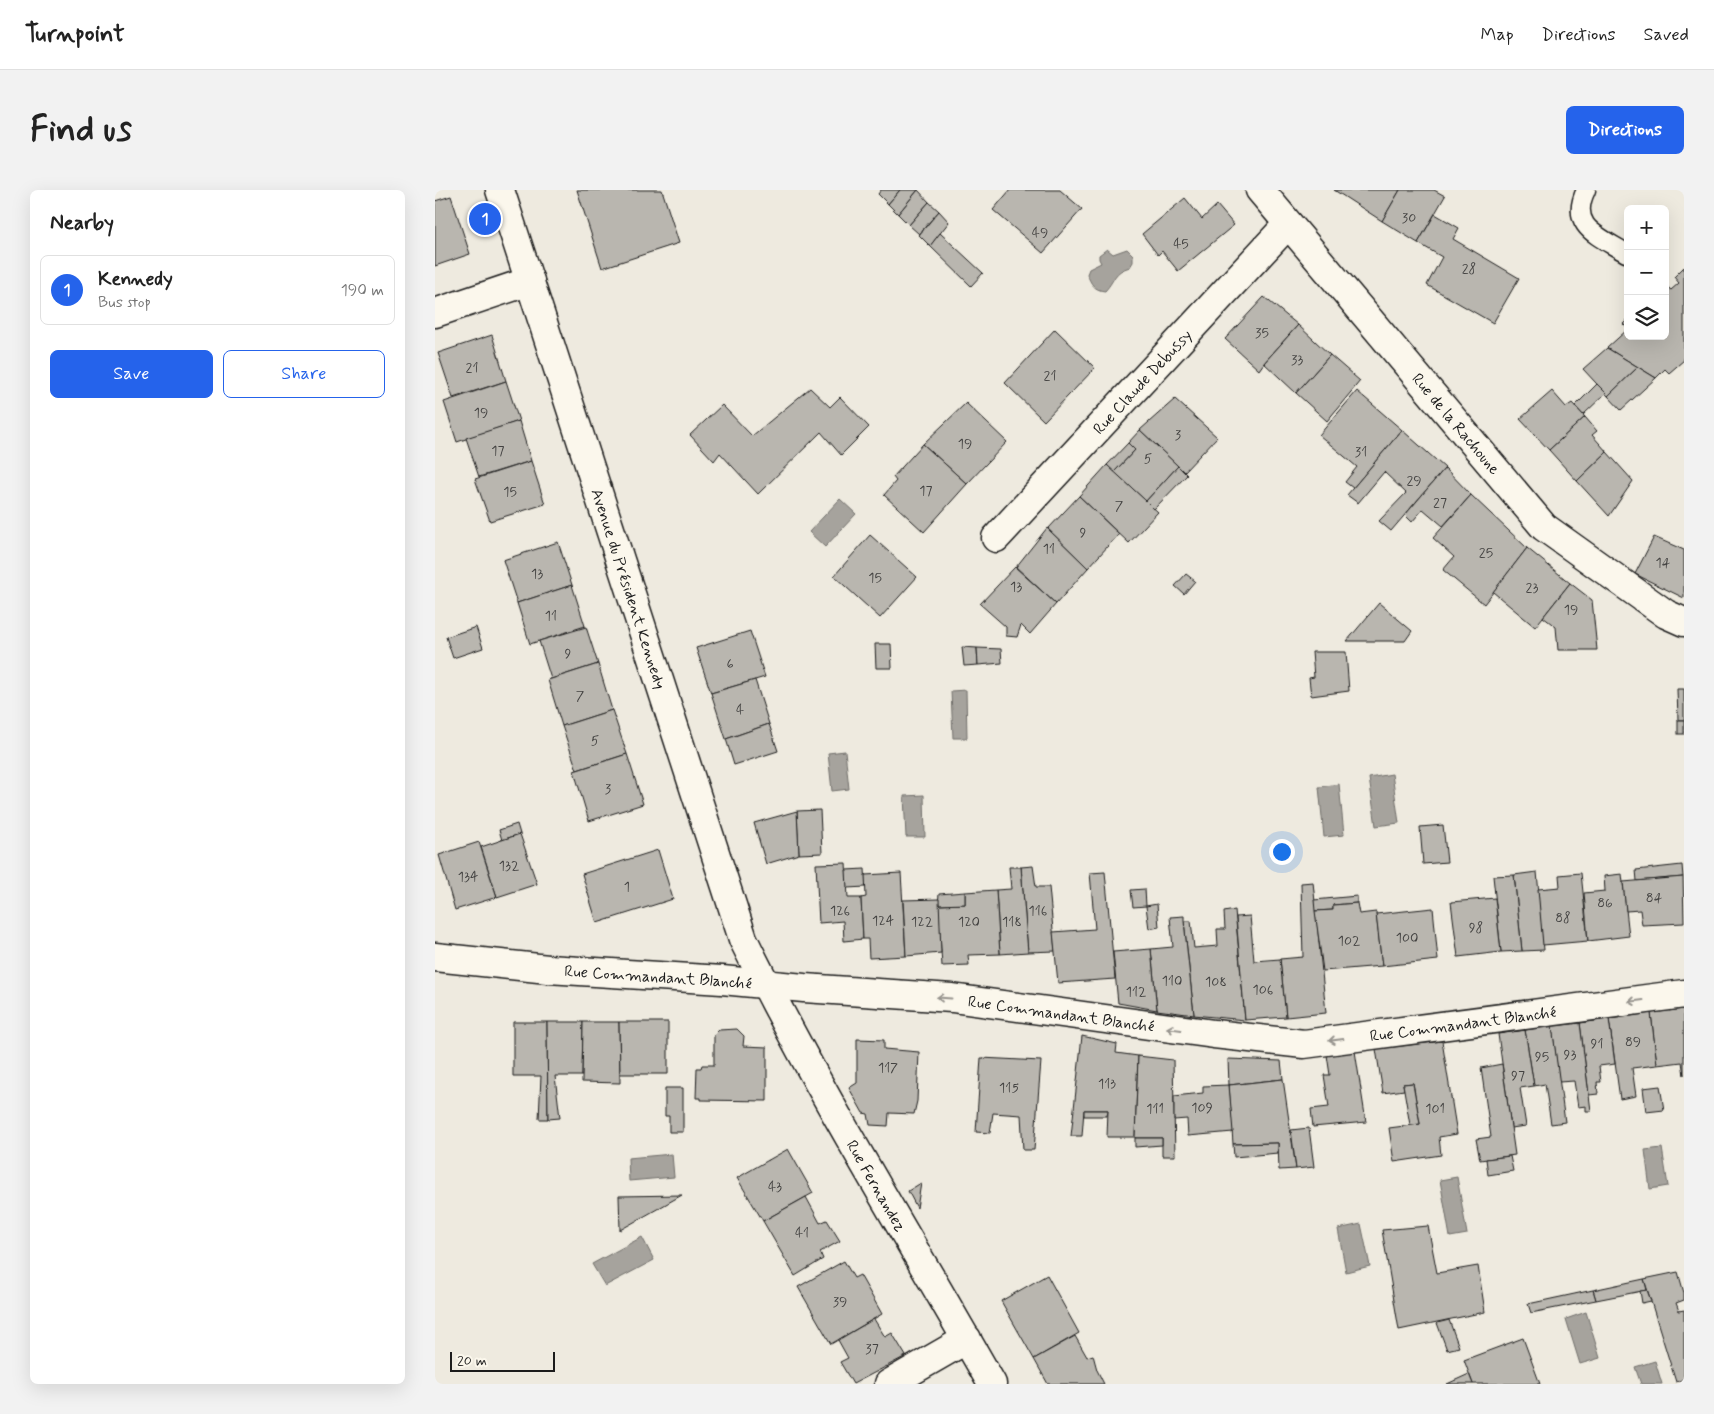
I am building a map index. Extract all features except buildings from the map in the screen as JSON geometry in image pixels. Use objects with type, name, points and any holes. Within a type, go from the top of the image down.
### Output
[{"type":"street","name":"Avenue du Président Kennedy","points":[[500,190],[743,939],[765,984]]},
{"type":"street","name":"Rue de la Rachoune","points":[[1260,190],[1543,527],[1666,614],[1684,622]]},
{"type":"street","name":"Rue Claude Debussy","points":[[995,538],[1288,224]]},
{"type":"street","points":[[435,313],[530,281]]},
{"type":"street","name":"Rue Commandant Blanché","points":[[435,957],[548,969],[952,998],[1205,1033],[1304,1044],[1684,994]]},
{"type":"street","name":"Rue Fernandez","points":[[765,984],[932,1283],[992,1384]]},
{"type":"street","points":[[889,1384],[967,1339]]},
{"type":"lane","points":[[1586,190],[1581,201],[1580,216],[1587,228],[1624,251]]},
{"type":"shaded area","points":[[1107,249],[1113,254],[1127,249],[1133,255],[1133,262],[1130,267],[1120,271],[1105,291],[1093,286],[1087,274],[1089,269],[1101,263],[1099,255]]},
{"type":"shaded area","points":[[840,499],[856,514],[825,547],[809,532]]},
{"type":"shaded area","points":[[966,690],[967,738],[953,738],[951,691]]},
{"type":"shaded area","points":[[845,751],[849,789],[832,791],[828,753]]},
{"type":"shaded area","points":[[1392,774],[1399,823],[1376,826],[1369,778]]},
{"type":"shaded area","points":[[1339,784],[1344,835],[1324,837],[1319,787]]},
{"type":"shaded area","points":[[924,795],[925,837],[906,837],[904,796]]},
{"type":"shaded area","points":[[1662,1148],[1668,1186],[1650,1189],[1645,1150]]},
{"type":"shaded area","points":[[672,1154],[674,1177],[629,1181],[628,1158]]},
{"type":"shaded area","points":[[1457,1177],[1467,1234],[1450,1237],[1440,1180]]},
{"type":"shaded area","points":[[1361,1224],[1370,1266],[1346,1272],[1338,1229]]},
{"type":"shaded area","points":[[642,1237],[654,1260],[605,1286],[592,1264]]},
{"type":"shaded area","points":[[1586,1312],[1600,1358],[1580,1364],[1566,1319]]},
{"type":"shaded area","points":[[1655,1361],[1662,1384],[1641,1384],[1635,1367]]},
{"type":"place","name":"Kennedy","points":[[485,219]]}]
